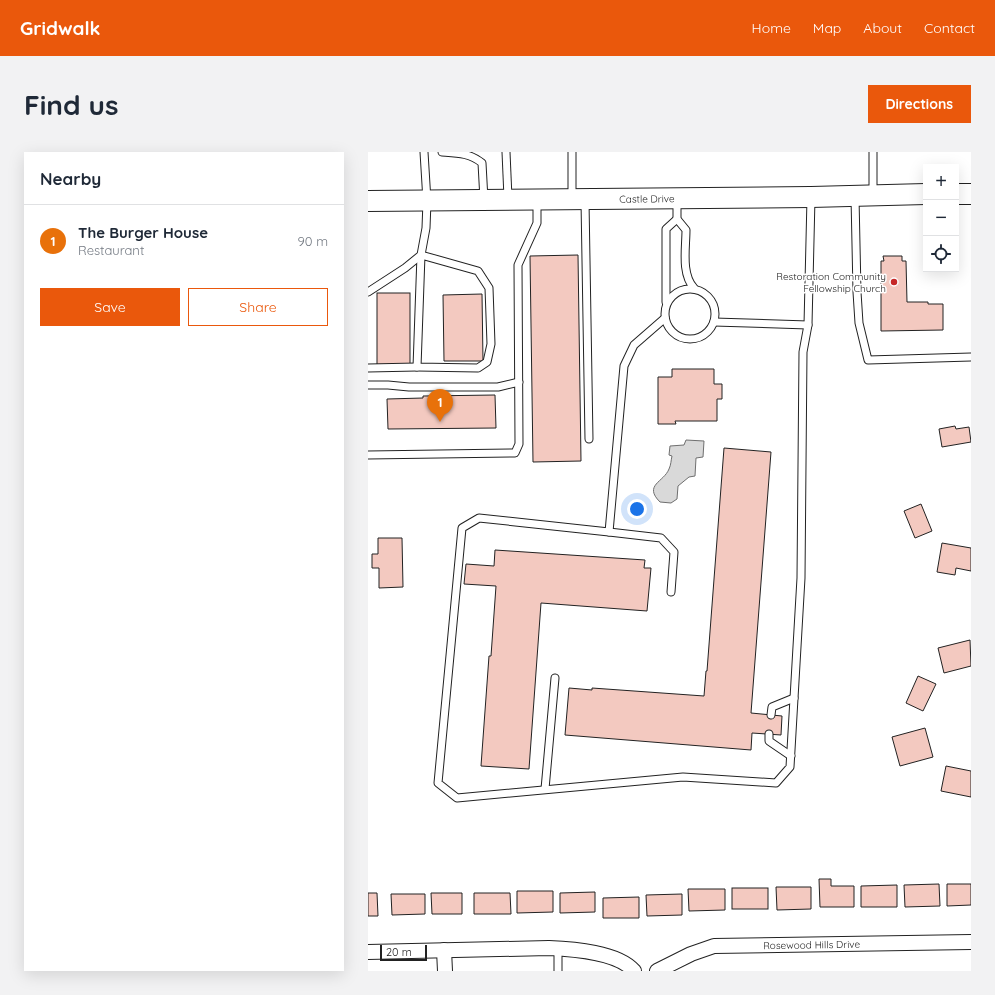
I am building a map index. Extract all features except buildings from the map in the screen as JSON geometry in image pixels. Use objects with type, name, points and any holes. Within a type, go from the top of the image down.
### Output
[{"type":"main road","name":"Castle Drive","points":[[368,201],[811,197],[923,194]]},
{"type":"main road","points":[[959,194],[971,194]]},
{"type":"street","name":"Rosewood Hills Drive","points":[[657,971],[691,954],[714,946],[971,942]]},
{"type":"street","points":[[444,950],[445,971]]},
{"type":"street","points":[[368,952],[444,950],[578,950],[613,958],[630,966],[634,971]]},
{"type":"lane","points":[[417,367],[421,255],[426,228],[427,201],[424,152]]},
{"type":"lane","points":[[442,152],[468,154],[482,163],[484,200]]},
{"type":"lane","points":[[506,152],[508,200]]},
{"type":"lane","points":[[572,152],[579,199],[589,439]]},
{"type":"lane","points":[[873,152],[864,195],[857,292],[859,323],[868,360],[971,357]]},
{"type":"lane","points":[[671,592],[674,552],[661,538],[479,518],[462,528],[438,783],[457,798],[683,777],[776,783],[790,767],[801,578],[802,352],[808,325],[811,197]]},
{"type":"lane","points":[[677,198],[677,219],[686,230],[686,275],[694,288],[709,297],[714,305],[715,313],[714,322],[704,335],[696,339],[687,339],[679,337],[667,326],[664,318],[664,310],[671,296],[677,291],[686,288],[694,288]]},
{"type":"lane","points":[[368,455],[515,453],[519,444],[518,264],[537,223],[537,199]]},
{"type":"lane","points":[[666,304],[666,229],[677,219]]},
{"type":"lane","points":[[368,292],[405,268],[421,255]]},
{"type":"lane","points":[[368,368],[478,368],[487,362],[491,344],[489,288],[478,271],[421,255]]},
{"type":"lane","points":[[609,532],[624,366],[634,345],[664,318]]},
{"type":"lane","points":[[714,322],[808,325]]},
{"type":"lane","points":[[368,385],[409,387],[498,387],[519,382]]},
{"type":"lane","points":[[544,789],[556,678]]},
{"type":"lane","points":[[771,715],[772,707],[794,698]]},
{"type":"lane","points":[[769,734],[769,741],[791,756]]},
{"type":"lane","points":[[558,949],[558,971]]},
{"type":"shaded area","points":[[686,440],[704,441],[703,457],[696,458],[695,476],[689,477],[678,486],[677,499],[671,503],[660,502],[655,496],[654,488],[670,467],[672,456],[669,455],[670,446],[684,445]]},
{"type":"place","name":"Restoration Community Fellowship Church","points":[[894,282]]},
{"type":"place","name":"The Burger House","points":[[440,422]]}]
